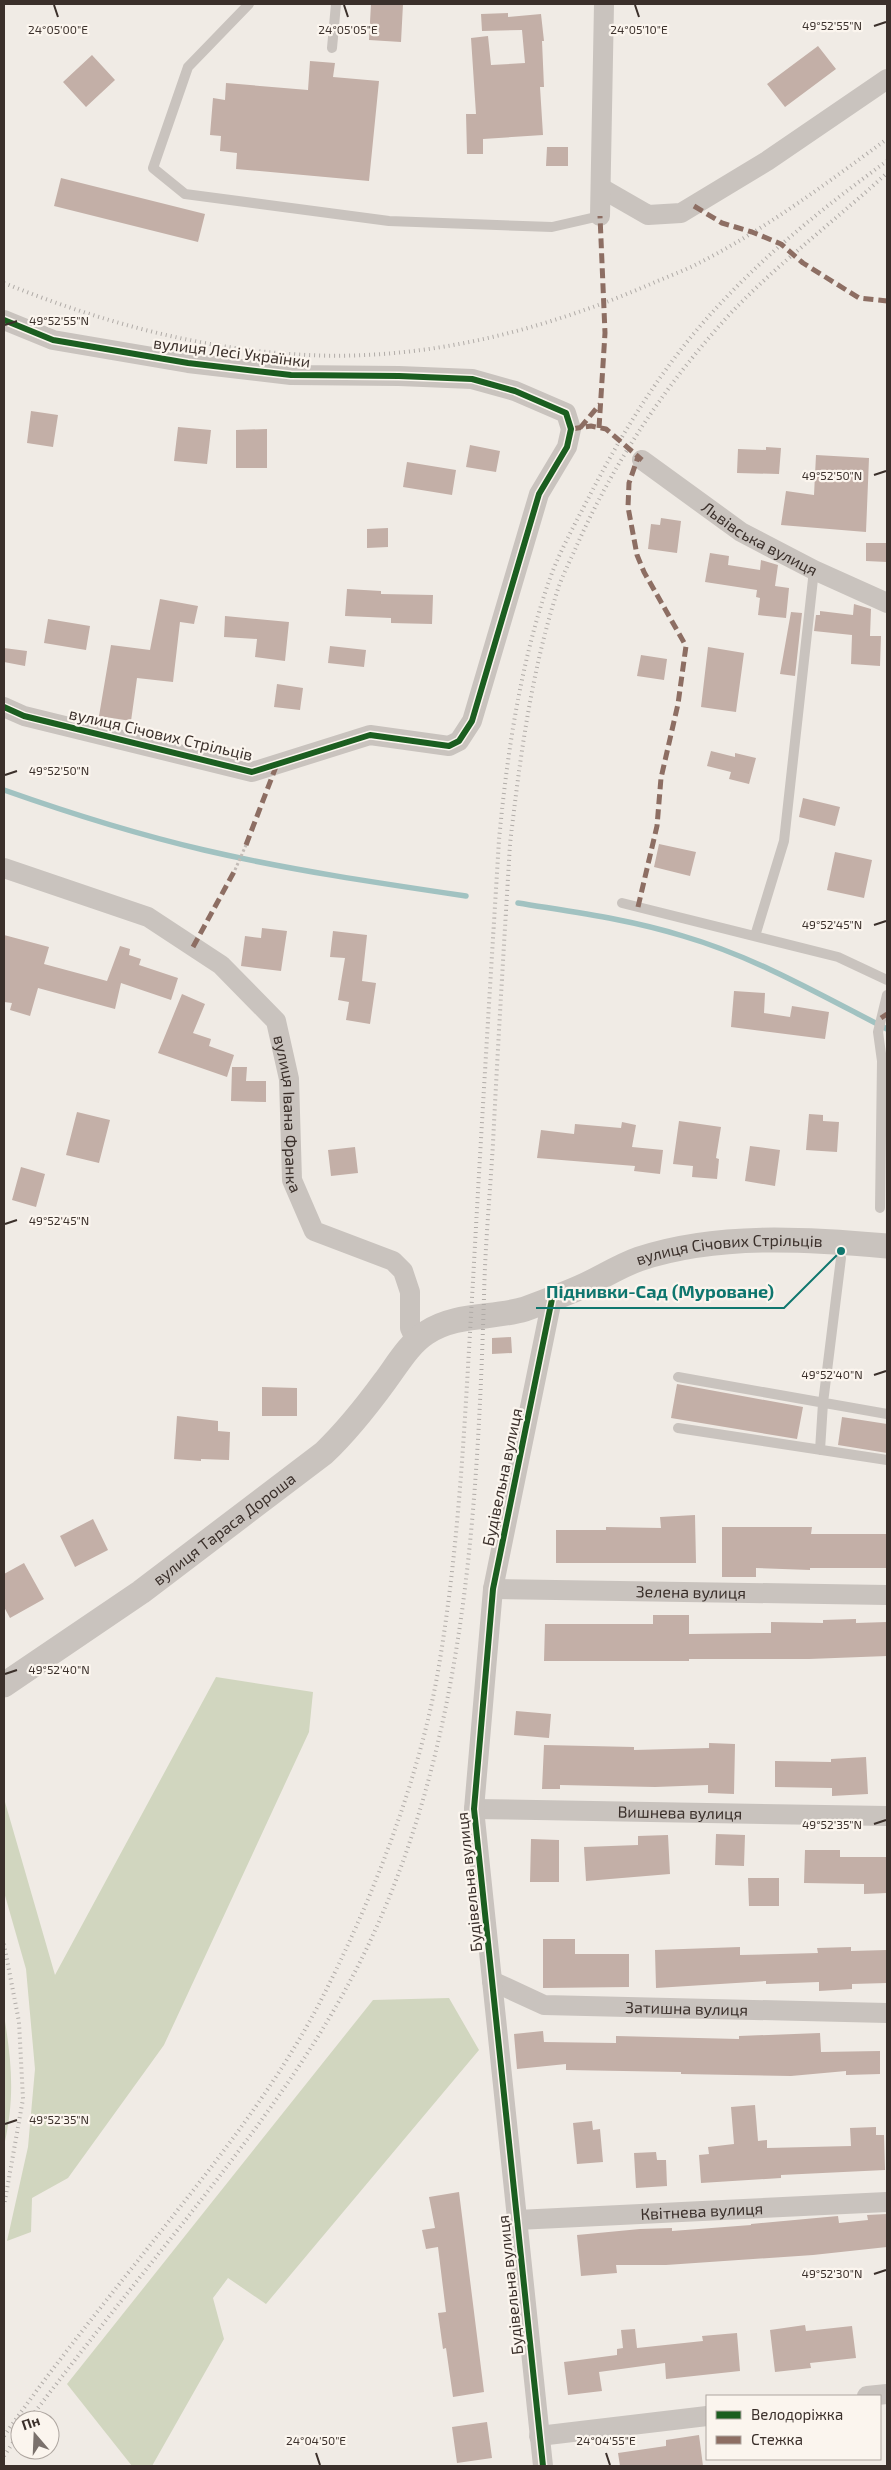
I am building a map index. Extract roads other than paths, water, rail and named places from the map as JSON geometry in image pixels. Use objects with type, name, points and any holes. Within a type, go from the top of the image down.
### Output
[{"type":"street","points":[[600,216],[604,4]]},
{"type":"street","points":[[601,188],[648,215],[681,213],[767,161],[887,79]]},
{"type":"street","name":"вулиця Лесі Українки","points":[[4,320],[53,340],[188,363],[291,376],[399,376],[472,380],[516,391],[566,413],[571,429],[567,447],[539,494],[472,721],[459,741]]},
{"type":"street","name":"Львівська вулиця","points":[[642,460],[741,532],[814,570],[887,603]]},
{"type":"street","name":"вулиця Січових Стрільців","points":[[4,707],[24,716],[252,772],[370,735],[449,746],[459,741]]},
{"type":"street","name":"вулиця Івана Франка","points":[[4,868],[148,917],[221,965],[276,1021],[289,1079],[292,1180],[314,1231],[393,1261],[403,1271],[410,1292],[410,1328],[416,1341]]},
{"type":"street","name":"вулиця Січових Стрільців","points":[[416,1341],[426,1333],[448,1322],[484,1315],[499,1315],[552,1299],[639,1259],[695,1246],[784,1241],[887,1246]]},
{"type":"street","name":"Будівельна вулиця","points":[[544,2466],[539,2436],[474,1809],[493,1589],[552,1299]]},
{"type":"street","name":"вулиця Тараса Дороша","points":[[4,1685],[141,1592],[324,1453],[351,1427],[416,1341]]},
{"type":"street","name":"Зелена вулиця","points":[[493,1589],[887,1595]]},
{"type":"street","name":"Вишнева вулиця","points":[[474,1809],[887,1816]]},
{"type":"street","name":"Затишна вулиця","points":[[492,1981],[544,2005],[887,2013]]},
{"type":"street","name":"Квітнева вулиця","points":[[517,2220],[887,2202]]},
{"type":"street","points":[[539,2436],[706,2416]]},
{"type":"lane","points":[[249,4],[188,67],[153,168],[184,194],[388,221],[552,227],[600,216]]},
{"type":"lane","points":[[332,48],[336,4]]},
{"type":"lane","points":[[755,936],[784,841],[814,570]]},
{"type":"lane","points":[[622,903],[838,957],[887,980]]},
{"type":"lane","points":[[880,1208],[884,1062],[878,1032],[887,995]]},
{"type":"lane","points":[[820,1450],[823,1403],[841,1258]]},
{"type":"lane","points":[[678,1377],[887,1414]]},
{"type":"lane","points":[[678,1428],[887,1460]]},
{"type":"waterway","points":[[4,790],[103,823],[204,850],[301,870],[466,896]]},
{"type":"waterway","points":[[518,903],[622,920],[663,930],[710,945],[762,966],[887,1029]]},
{"type":"railway","points":[[4,283],[115,322],[153,332],[229,347],[307,355],[352,356],[440,347],[484,339],[570,315],[689,268],[773,220],[887,139]]},
{"type":"railway","points":[[4,2436],[66,2352],[193,2191],[251,2113],[288,2058],[320,2002],[357,1926],[390,1844],[417,1760],[437,1677],[445,1628],[456,1529],[464,1430],[502,808],[522,678],[538,615],[552,573],[573,528],[618,444],[648,395],[682,348],[739,284],[779,246],[821,211],[887,161]]},
{"type":"railway","points":[[37,2410],[259,2124],[304,2059],[345,1991],[363,1956],[397,1878],[424,1798],[444,1716],[459,1634],[469,1550],[481,1381],[485,1259],[510,844],[522,747],[534,683],[560,583],[592,514],[625,453],[684,368],[729,315],[748,296],[887,173]]},
{"type":"railway","points":[[4,1944],[19,2022],[23,2099],[4,2206]]},
{"type":"railway","points":[[4,2456],[10,2447]]},
{"type":"place","name":"Піднивки-Сад (Муроване)","points":[[841,1251]]}]
